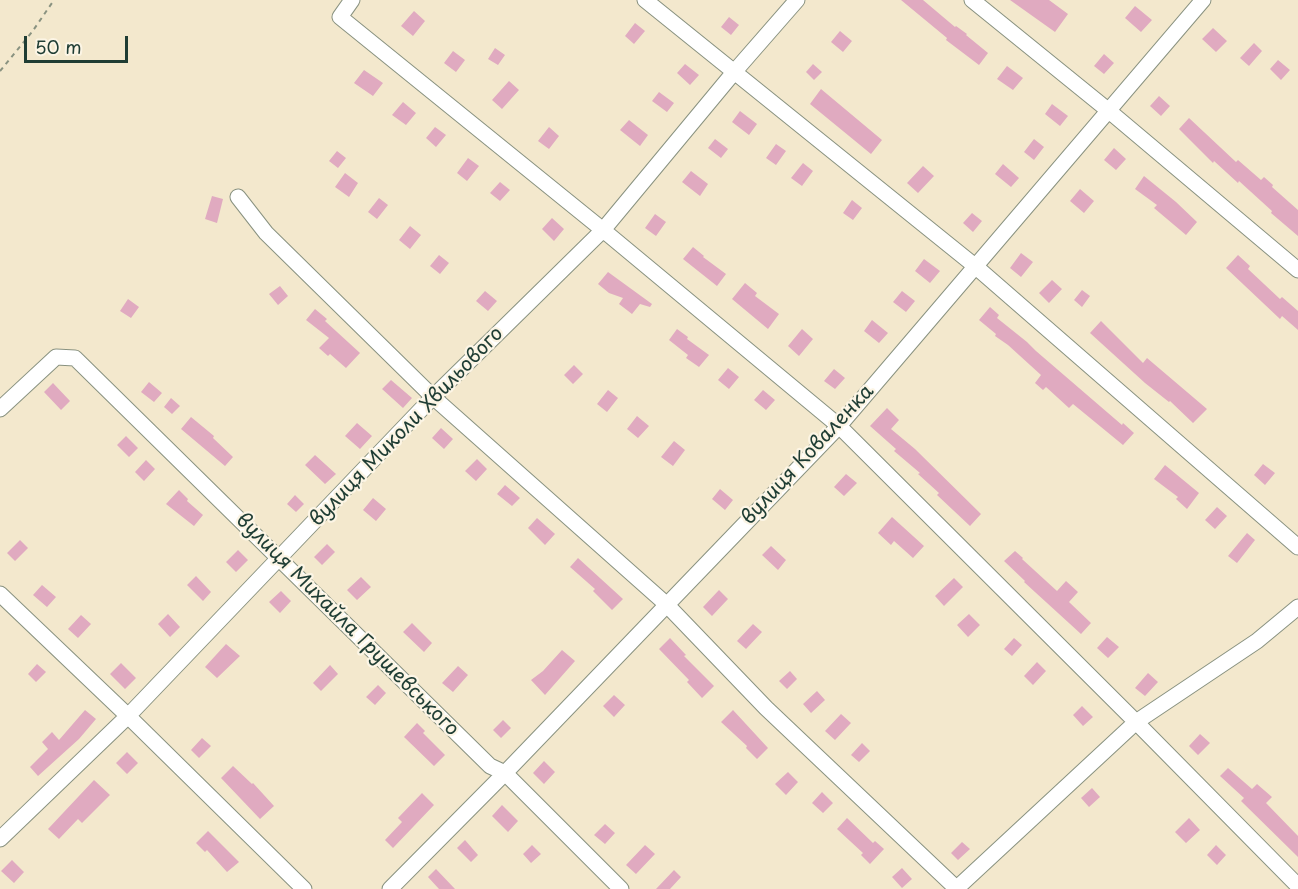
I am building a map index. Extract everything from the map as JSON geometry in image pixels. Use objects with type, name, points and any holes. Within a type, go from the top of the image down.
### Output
[{"type":"street","points":[[352,0],[340,17],[603,230],[839,426],[1298,886]]},
{"type":"street","points":[[645,0],[975,266],[1298,547]]},
{"type":"street","name":"вулиця Миколи Хвильового","points":[[0,839],[128,716],[433,397],[603,230],[797,0]]},
{"type":"street","points":[[972,0],[1109,111],[1298,270]]},
{"type":"street","name":"вулиця Коваленка","points":[[390,889],[505,773],[839,426],[1203,0]]},
{"type":"street","points":[[238,197],[266,233],[433,397],[666,604],[766,708],[956,889],[1136,722],[1257,641],[1298,607]]},
{"type":"street","name":"вулиця Михайла Грушевського","points":[[0,409],[56,357],[75,358],[489,766],[505,773],[621,889]]},
{"type":"street","points":[[0,594],[304,889]]},
{"type":"path","points":[[0,71],[32,32],[54,0]]},
{"type":"building","points":[[901,0],[923,0],[988,53],[979,65],[946,40],[947,38]]},
{"type":"building","points":[[1010,0],[1049,0],[1068,14],[1055,32]]},
{"type":"building","points":[[1135,6],[1152,20],[1141,32],[1125,18]]},
{"type":"building","points":[[414,11],[425,21],[413,36],[401,26]]},
{"type":"building","points":[[729,17],[739,25],[731,35],[721,27]]},
{"type":"building","points":[[635,23],[645,31],[634,44],[625,36]]},
{"type":"building","points":[[1213,28],[1227,41],[1216,52],[1202,39]]},
{"type":"building","points":[[840,31],[852,41],[843,52],[831,42]]},
{"type":"building","points":[[1254,43],[1262,51],[1249,66],[1240,58]]},
{"type":"building","points":[[495,48],[505,55],[498,65],[488,59]]},
{"type":"building","points":[[453,51],[465,60],[456,72],[444,63]]},
{"type":"building","points":[[1104,54],[1114,63],[1104,74],[1094,66]]},
{"type":"building","points":[[1278,60],[1290,70],[1281,80],[1270,69]]},
{"type":"building","points":[[685,64],[699,75],[690,85],[677,73]]},
{"type":"building","points":[[813,64],[822,72],[814,80],[806,72]]},
{"type":"building","points":[[1007,66],[1023,78],[1013,90],[997,79]]},
{"type":"building","points":[[364,70],[383,83],[373,96],[354,83]]},
{"type":"building","points":[[509,81],[519,90],[502,109],[492,100]]},
{"type":"building","points":[[821,89],[882,140],[871,154],[810,104]]},
{"type":"building","points":[[659,92],[674,103],[667,112],[652,101]]},
{"type":"building","points":[[1159,96],[1170,106],[1161,116],[1150,106]]},
{"type":"building","points":[[403,102],[416,113],[406,125],[392,115]]},
{"type":"building","points":[[1052,104],[1068,116],[1060,126],[1045,114]]},
{"type":"building","points":[[740,111],[757,124],[749,135],[732,122]]},
{"type":"building","points":[[1189,118],[1236,162],[1238,160],[1261,180],[1264,177],[1298,210],[1298,236],[1239,181],[1238,183],[1214,161],[1213,163],[1179,129]]},
{"type":"building","points":[[629,120],[648,135],[640,146],[620,130]]},
{"type":"building","points":[[435,127],[446,135],[436,147],[426,138]]},
{"type":"building","points":[[549,127],[559,136],[549,149],[538,141]]},
{"type":"building","points":[[715,139],[728,149],[721,158],[708,148]]},
{"type":"building","points":[[1034,139],[1044,147],[1034,160],[1024,152]]},
{"type":"building","points":[[776,144],[786,151],[776,165],[766,158]]},
{"type":"building","points":[[1114,148],[1126,159],[1116,170],[1104,160]]},
{"type":"building","points":[[337,151],[346,158],[338,168],[329,161]]},
{"type":"building","points":[[468,158],[479,166],[467,181],[457,173]]},
{"type":"building","points":[[803,163],[813,171],[802,186],[791,178]]},
{"type":"building","points":[[1003,164],[1019,178],[1011,187],[995,174]]},
{"type":"building","points":[[923,166],[934,176],[918,193],[907,183]]},
{"type":"building","points":[[691,171],[708,184],[700,196],[682,182]]},
{"type":"building","points":[[345,173],[358,183],[349,197],[335,187]]},
{"type":"building","points":[[1144,176],[1197,222],[1186,235],[1154,208],[1157,205],[1135,189]]},
{"type":"building","points":[[500,182],[510,190],[500,201],[490,193]]},
{"type":"building","points":[[1080,189],[1094,201],[1084,213],[1070,201]]},
{"type":"building","points":[[212,196],[223,199],[217,223],[205,219]]},
{"type":"building","points":[[379,198],[388,205],[377,219],[368,212]]},
{"type":"building","points":[[852,200],[862,208],[853,220],[843,213]]},
{"type":"building","points":[[972,213],[982,221],[973,232],[963,223]]},
{"type":"building","points":[[655,214],[666,222],[656,236],[645,228]]},
{"type":"building","points":[[552,218],[564,229],[554,241],[542,229]]},
{"type":"building","points":[[410,226],[421,235],[410,249],[399,240]]},
{"type":"building","points":[[693,247],[726,274],[717,286],[683,259]]},
{"type":"building","points":[[1021,253],[1033,262],[1021,277],[1010,268]]},
{"type":"building","points":[[439,255],[449,263],[440,274],[430,266]]},
{"type":"building","points":[[1238,255],[1250,266],[1248,269],[1280,299],[1282,297],[1298,311],[1298,330],[1282,316],[1280,319],[1226,268]]},
{"type":"building","points":[[924,259],[940,271],[930,283],[915,271]]},
{"type":"building","points":[[608,272],[652,304],[650,307],[640,304],[632,314],[619,304],[623,298],[609,293],[598,284]]},
{"type":"building","points":[[1052,280],[1062,289],[1049,303],[1039,293]]},
{"type":"building","points":[[745,283],[757,293],[755,296],[779,314],[768,329],[732,299]]},
{"type":"building","points":[[280,286],[288,296],[278,305],[269,294]]},
{"type":"building","points":[[1082,290],[1090,296],[1082,307],[1074,300]]},
{"type":"building","points":[[485,291],[497,301],[488,311],[476,301]]},
{"type":"building","points":[[902,291],[915,301],[906,312],[893,302]]},
{"type":"building","points":[[128,299],[139,307],[131,318],[120,311]]},
{"type":"building","points":[[990,307],[999,315],[997,318],[1134,433],[1123,445],[1073,404],[1069,408],[1046,387],[1043,390],[1035,383],[1041,375],[979,320]]},
{"type":"building","points":[[315,309],[360,353],[346,368],[319,348],[329,338],[306,320]]},
{"type":"building","points":[[872,320],[888,333],[879,343],[864,331]]},
{"type":"building","points":[[1101,321],[1143,363],[1147,358],[1207,409],[1193,423],[1090,333]]},
{"type":"building","points":[[677,329],[709,355],[699,367],[686,358],[688,355],[669,340]]},
{"type":"building","points":[[802,329],[813,339],[799,356],[788,346]]},
{"type":"building","points":[[574,365],[583,374],[573,384],[564,375]]},
{"type":"building","points":[[728,368],[739,377],[729,389],[718,380]]},
{"type":"building","points":[[834,369],[845,378],[835,389],[824,381]]},
{"type":"building","points":[[391,380],[412,398],[403,408],[382,389]]},
{"type":"building","points":[[149,382],[162,393],[154,402],[141,392]]},
{"type":"building","points":[[53,383],[70,401],[61,410],[44,392]]},
{"type":"building","points":[[608,390],[618,398],[607,412],[597,404]]},
{"type":"building","points":[[763,390],[775,400],[766,410],[754,400]]},
{"type":"building","points":[[171,398],[180,406],[172,414],[164,407]]},
{"type":"building","points":[[887,408],[899,420],[891,429],[915,449],[981,514],[970,526],[937,495],[939,493],[918,474],[920,473],[894,451],[896,449],[870,426]]},
{"type":"building","points":[[637,416],[649,426],[638,438],[627,429]]},
{"type":"building","points":[[191,417],[214,436],[213,438],[233,457],[225,466],[181,429]]},
{"type":"building","points":[[357,423],[372,436],[360,449],[345,436]]},
{"type":"building","points":[[441,428],[453,439],[444,449],[432,438]]},
{"type":"building","points":[[126,436],[138,448],[129,457],[117,445]]},
{"type":"building","points":[[674,441],[685,450],[673,466],[661,457]]},
{"type":"building","points":[[315,455],[336,474],[325,484],[305,465]]},
{"type":"building","points":[[477,459],[487,469],[476,481],[465,471]]},
{"type":"building","points":[[146,460],[155,469],[144,481],[135,472]]},
{"type":"building","points":[[1263,464],[1275,473],[1265,485],[1254,475]]},
{"type":"building","points":[[1165,465],[1199,493],[1187,509],[1176,499],[1178,497],[1154,479]]},
{"type":"building","points":[[846,474],[857,483],[844,496],[834,487]]},
{"type":"building","points":[[505,485],[520,498],[512,506],[497,494]]},
{"type":"building","points":[[720,489],[733,500],[725,510],[712,499]]},
{"type":"building","points":[[179,490],[188,499],[187,501],[203,515],[194,526],[166,504]]},
{"type":"building","points":[[295,495],[304,504],[296,512],[287,504]]},
{"type":"building","points":[[373,498],[386,509],[376,521],[363,510]]},
{"type":"building","points":[[1217,507],[1227,516],[1215,529],[1205,520]]},
{"type":"building","points":[[892,517],[924,546],[913,558],[894,541],[891,545],[878,533]]},
{"type":"building","points":[[537,518],[555,534],[545,545],[528,528]]},
{"type":"building","points":[[1247,533],[1255,540],[1237,563],[1228,556]]},
{"type":"building","points":[[20,540],[28,548],[15,561],[7,553]]},
{"type":"building","points":[[327,544],[335,552],[322,565],[314,557]]},
{"type":"building","points":[[771,546],[786,560],[778,570],[762,555]]},
{"type":"building","points":[[238,550],[248,560],[236,572],[226,562]]},
{"type":"building","points":[[1015,551],[1057,591],[1066,581],[1078,592],[1069,602],[1091,623],[1081,634],[1004,561]]},
{"type":"building","points":[[578,558],[623,599],[612,610],[593,591],[595,589],[570,567]]},
{"type":"building","points":[[196,576],[211,592],[203,601],[187,585]]},
{"type":"building","points":[[361,577],[371,587],[357,600],[347,590]]},
{"type":"building","points":[[954,578],[963,587],[944,606],[935,596]]},
{"type":"building","points":[[42,585],[56,597],[47,607],[33,595]]},
{"type":"building","points":[[719,590],[728,599],[712,616],[703,607]]},
{"type":"building","points":[[281,591],[291,601],[280,613],[269,602]]},
{"type":"building","points":[[168,614],[180,627],[170,637],[158,624]]},
{"type":"building","points":[[969,614],[980,625],[968,637],[957,625]]},
{"type":"building","points":[[81,615],[91,624],[78,638],[68,629]]},
{"type":"building","points":[[412,623],[432,643],[424,652],[403,632]]},
{"type":"building","points":[[753,624],[762,632],[746,649],[737,641]]},
{"type":"building","points":[[1107,637],[1119,647],[1108,658],[1097,648]]},
{"type":"building","points":[[670,638],[686,655],[684,656],[714,686],[702,698],[687,682],[689,680],[659,649]]},
{"type":"building","points":[[1014,638],[1022,645],[1012,656],[1004,649]]},
{"type":"building","points":[[226,644],[240,656],[217,678],[205,667]]},
{"type":"building","points":[[562,650],[575,661],[545,695],[531,680],[543,671]]},
{"type":"building","points":[[1037,662],[1046,671],[1033,685],[1024,676]]},
{"type":"building","points":[[121,663],[136,678],[125,689],[110,674]]},
{"type":"building","points":[[37,664],[46,672],[36,682],[28,674]]},
{"type":"building","points":[[330,665],[338,674],[321,691],[313,683]]},
{"type":"building","points":[[458,666],[468,675],[453,692],[442,683]]},
{"type":"building","points":[[790,671],[797,679],[787,689],[779,681]]},
{"type":"building","points":[[1148,673],[1158,682],[1145,696],[1135,688]]},
{"type":"building","points":[[378,685],[386,693],[375,705],[366,697]]},
{"type":"building","points":[[817,691],[825,700],[811,713],[803,704]]},
{"type":"building","points":[[614,695],[625,705],[614,717],[603,706]]},
{"type":"building","points":[[1082,706],[1093,717],[1083,726],[1073,715]]},
{"type":"building","points":[[85,710],[96,719],[79,739],[38,776],[30,767],[48,749],[42,742],[52,732],[59,740]]},
{"type":"building","points":[[733,710],[768,748],[757,759],[746,748],[747,746],[721,722]]},
{"type":"building","points":[[841,714],[851,723],[835,740],[825,731]]},
{"type":"building","points":[[503,720],[511,728],[501,738],[493,730]]},
{"type":"building","points":[[417,723],[425,731],[423,733],[445,755],[434,766],[404,737]]},
{"type":"building","points":[[1200,734],[1210,743],[1198,755],[1189,746]]},
{"type":"building","points":[[202,738],[211,746],[199,758],[191,750]]},
{"type":"building","points":[[862,743],[870,751],[859,762],[851,755]]},
{"type":"building","points":[[127,752],[138,763],[127,774],[116,763]]},
{"type":"building","points":[[544,761],[555,772],[544,784],[533,773]]},
{"type":"building","points":[[233,766],[274,806],[260,819],[221,778]]},
{"type":"building","points":[[1228,768],[1252,789],[1257,784],[1272,797],[1266,803],[1298,836],[1298,857],[1241,801],[1244,798],[1220,776]]},
{"type":"building","points":[[788,772],[798,782],[786,795],[775,784]]},
{"type":"building","points":[[94,780],[110,795],[82,823],[78,819],[59,839],[48,829]]},
{"type":"building","points":[[1092,788],[1100,797],[1089,807],[1081,798]]},
{"type":"building","points":[[822,792],[833,803],[823,813],[812,803]]},
{"type":"building","points":[[422,793],[434,805],[393,848],[385,840],[402,822],[398,818]]},
{"type":"building","points":[[502,805],[518,821],[508,832],[492,816]]},
{"type":"building","points":[[847,818],[873,843],[875,841],[884,849],[870,864],[861,855],[863,853],[837,829]]},
{"type":"building","points":[[1189,818],[1200,830],[1186,843],[1175,832]]},
{"type":"building","points":[[605,824],[615,833],[605,844],[594,835]]},
{"type":"building","points":[[208,831],[239,862],[227,872],[207,850],[205,852],[196,843]]},
{"type":"building","points":[[465,840],[478,855],[471,862],[457,848]]},
{"type":"building","points":[[962,842],[970,849],[958,860],[951,853]]},
{"type":"building","points":[[532,845],[541,854],[531,863],[523,854]]},
{"type":"building","points":[[645,845],[655,854],[636,874],[626,865]]},
{"type":"building","points":[[1216,845],[1226,855],[1217,865],[1207,855]]},
{"type":"building","points":[[12,860],[24,872],[14,883],[1,871]]},
{"type":"building","points":[[902,868],[912,879],[902,888],[892,877]]},
{"type":"building","points":[[436,869],[455,889],[439,889],[428,877]]},
{"type":"building","points":[[674,870],[681,877],[670,889],[656,889]]}]
